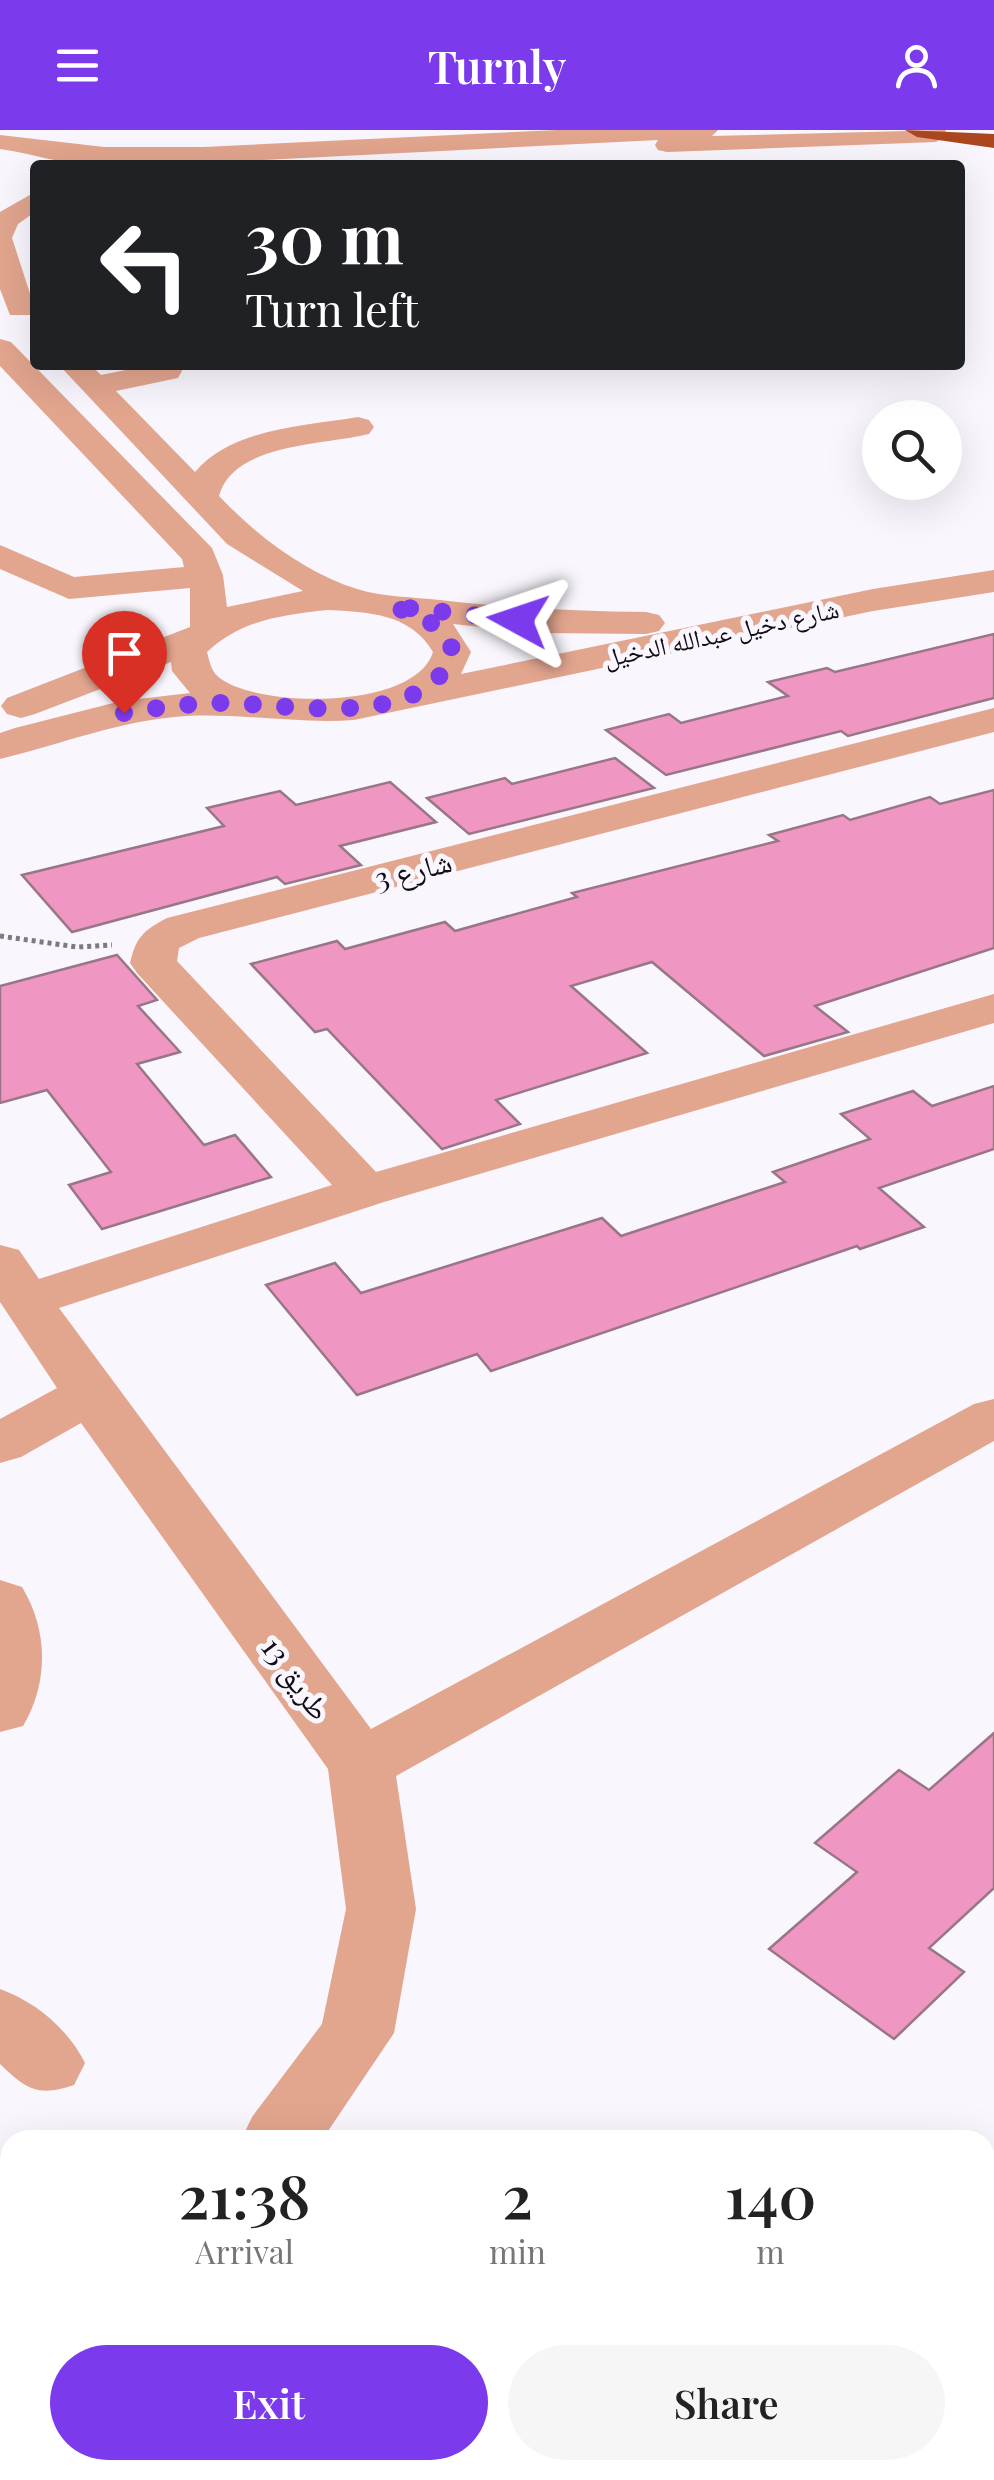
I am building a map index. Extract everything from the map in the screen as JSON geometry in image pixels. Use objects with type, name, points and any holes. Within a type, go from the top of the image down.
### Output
[{"type":"highway","points":[[926,132],[994,141]]},
{"type":"street","points":[[60,150],[104,155],[204,155],[706,130]]},
{"type":"street","points":[[472,160],[926,132]]},
{"type":"street","points":[[0,142],[30,137],[77,160]]},
{"type":"street","points":[[0,202],[30,199]]},
{"type":"street","points":[[18,313],[2,248],[6,220],[30,202]]},
{"type":"street","points":[[2,248],[30,256]]},
{"type":"street","points":[[0,348],[198,556],[205,575],[202,633],[187,659],[198,679],[226,696],[267,707]]},
{"type":"street","points":[[84,376],[154,376],[167,370]]},
{"type":"street","points":[[0,747],[74,724],[165,706],[224,703],[331,710],[391,700],[412,693],[442,674],[452,652],[450,640],[428,620],[371,603],[286,568],[239,537],[84,376]]},
{"type":"street","points":[[140,434],[257,446],[358,427]]},
{"type":"street","points":[[201,498],[210,475],[257,446]]},
{"type":"street","points":[[0,556],[69,588],[122,586],[205,575]]},
{"type":"street","name":"شارع دخيل عبدالله الدخيل","points":[[371,603],[540,622],[635,624],[705,616],[888,580],[994,566]]},
{"type":"street","name":"شارع دخيل عبدالله الدخيل","points":[[391,700],[873,600],[994,582]]},
{"type":"street","points":[[0,714],[202,633],[236,614],[272,604],[371,603]]},
{"type":"street","name":"شارع 3","points":[[158,942],[184,928],[994,720]]},
{"type":"street","points":[[158,942],[153,963],[366,1191]]},
{"type":"street","points":[[14,1281],[366,1191],[994,1008]]},
{"type":"street","name":"طريق 13","points":[[14,1281],[90,1394],[361,1765],[382,1909],[357,2034],[286,2130]]},
{"type":"street","points":[[0,1444],[90,1394]]},
{"type":"street","points":[[361,1765],[994,1417]]},
{"type":"street","points":[[0,1602],[10,1628],[12,1655],[0,1709]]},
{"type":"path","points":[[0,936],[78,948],[158,942]]},
{"type":"building","points":[[994,634],[994,698],[848,736],[841,731],[666,775],[606,730],[669,714],[681,723],[788,696],[768,682],[827,668],[835,672]]},
{"type":"building","points":[[615,758],[654,788],[469,834],[427,798],[505,778],[512,784]]},
{"type":"building","points":[[390,782],[436,822],[340,846],[361,865],[285,884],[277,877],[72,932],[22,875],[224,826],[207,808],[280,791],[296,805]]},
{"type":"building","points":[[994,790],[994,948],[815,1006],[848,1032],[764,1056],[652,962],[571,986],[647,1053],[496,1100],[520,1124],[442,1149],[327,1029],[315,1032],[251,964],[337,941],[345,949],[445,922],[455,931],[577,897],[572,893],[778,841],[769,835],[843,815],[850,820],[930,797],[940,804]]},
{"type":"building","points":[[117,955],[157,1000],[138,1006],[180,1052],[137,1064],[204,1145],[235,1135],[271,1177],[102,1229],[69,1185],[111,1172],[47,1090],[0,1103],[0,986]]},
{"type":"building","points":[[994,1086],[994,1149],[879,1188],[924,1227],[860,1249],[857,1246],[491,1371],[477,1354],[357,1395],[266,1285],[335,1263],[361,1293],[602,1218],[621,1236],[785,1182],[773,1172],[870,1139],[841,1114],[913,1091],[932,1106]]},
{"type":"building","points":[[994,1733],[994,1888],[929,1948],[964,1972],[894,2039],[769,1949],[857,1872],[815,1843],[899,1770],[929,1790]]},
{"type":"route","points":[[124,713],[224,703],[331,710],[391,700],[430,684],[442,674],[452,652],[450,640],[428,620],[390,606],[518,620]]}]
